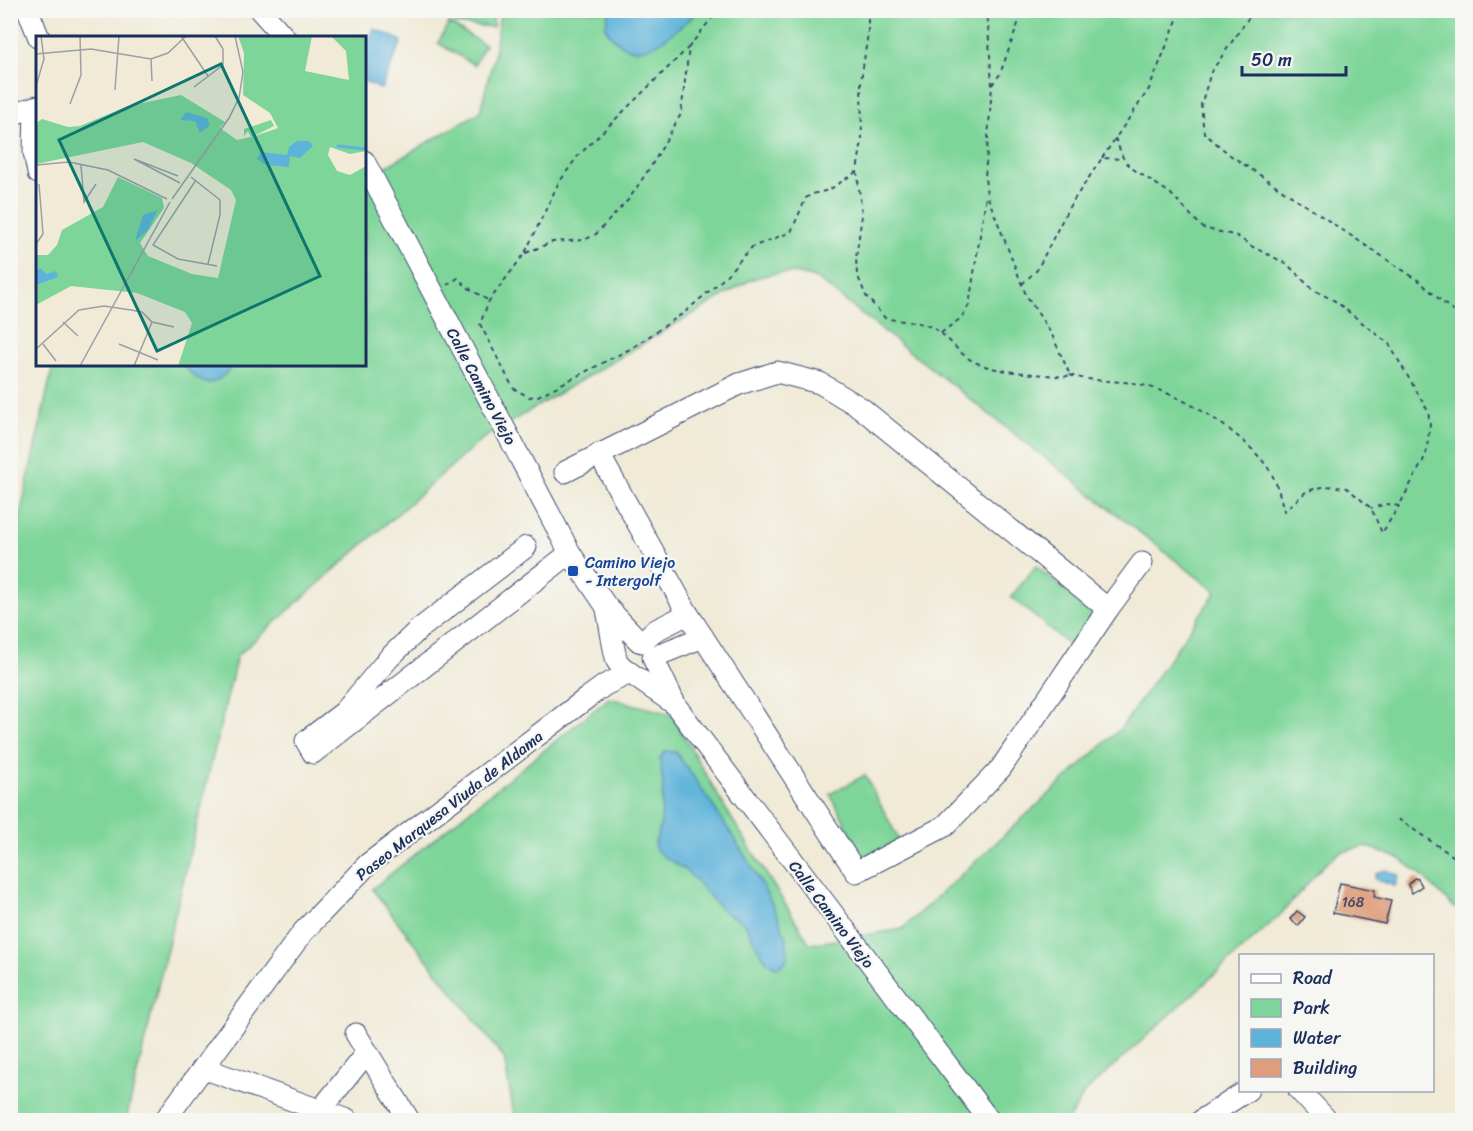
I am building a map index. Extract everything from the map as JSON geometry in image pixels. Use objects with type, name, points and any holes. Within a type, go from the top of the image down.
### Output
[{"type":"street","points":[[28,10],[38,36]]},
{"type":"street","points":[[260,10],[283,36]]},
{"type":"street","points":[[10,116],[36,107],[34,152],[36,162]]},
{"type":"street","name":"Calle Camino Viejo","points":[[366,165],[570,553],[606,606],[647,650],[676,706],[989,1120]]},
{"type":"street","points":[[565,472],[739,384],[777,372],[820,383],[861,408],[1108,609]]},
{"type":"street","points":[[599,454],[688,614],[856,872],[945,826],[1001,768],[1108,609],[1142,563]]},
{"type":"street","points":[[526,547],[418,630],[389,658],[344,712],[306,741],[313,753],[570,553]]},
{"type":"street","name":"Calle Camino Viejo","points":[[606,606],[625,667],[676,706]]},
{"type":"street","points":[[688,614],[654,631],[647,650],[652,668],[645,676],[625,667],[625,642],[647,650],[703,637]]},
{"type":"street","name":"Paseo Marquesa Viuda de Aldama","points":[[165,1120],[303,932],[368,864],[625,667]]},
{"type":"street","points":[[356,1034],[409,1120]]},
{"type":"street","points":[[321,1111],[368,1052]]},
{"type":"street","points":[[203,1068],[347,1120]]},
{"type":"street","points":[[1202,1120],[1245,1092]]},
{"type":"street","points":[[1301,1092],[1327,1120]]},
{"type":"path","points":[[717,10],[689,47],[577,157],[558,184],[525,253],[489,301],[480,324],[513,388],[529,397],[538,396],[632,348],[685,312],[722,280],[752,247],[791,232],[806,198],[812,194],[829,190],[848,175],[858,171]]},
{"type":"path","points":[[868,10],[868,33],[861,81],[862,141],[858,171],[862,215],[856,258],[857,273],[866,296],[885,318],[897,321],[909,320],[941,333],[965,357],[988,367],[1139,384],[1162,390],[1230,431],[1252,448],[1269,469],[1279,489],[1284,511],[1307,491],[1326,486],[1347,488],[1371,508],[1382,533],[1426,455],[1430,425],[1428,411],[1389,344],[1335,301],[1312,289],[1287,264],[1251,246],[1237,236],[1203,228],[1170,193],[1133,169],[1124,159],[1115,138]]},
{"type":"path","points":[[987,10],[992,86],[985,177],[987,195],[1032,307],[1052,335],[1070,375]]},
{"type":"path","points":[[992,86],[1004,64],[1023,10]]},
{"type":"path","points":[[1022,284],[1037,270],[1070,207],[1149,89],[1181,10]]},
{"type":"path","points":[[1254,10],[1211,72],[1201,105],[1204,133],[1230,155],[1419,280],[1462,319]]},
{"type":"path","points":[[525,253],[552,242],[584,240],[596,234],[629,199],[655,160],[681,114],[689,47]]},
{"type":"path","points":[[1102,158],[1124,159]]},
{"type":"path","points":[[941,333],[961,318],[969,305],[987,195]]},
{"type":"path","points":[[434,294],[458,278],[467,288],[489,301]]},
{"type":"path","points":[[1371,508],[1388,504],[1399,506]]},
{"type":"path","points":[[1398,819],[1462,862]]},
{"type":"green space","points":[[456,11],[494,11],[493,27],[455,24]]},
{"type":"green space","points":[[500,11],[1462,11],[1462,915],[1419,873],[1399,858],[1365,846],[1339,853],[1322,867],[1281,914],[1085,1092],[1068,1120],[515,1120],[504,1058],[372,889],[609,698],[671,714],[727,811],[810,944],[902,929],[1121,728],[1216,592],[817,279],[791,273],[767,275],[750,280],[482,439],[237,656],[126,1120],[11,1120],[11,557],[53,366],[366,366],[366,178],[480,112],[495,52]]},
{"type":"green space","points":[[449,23],[485,45],[474,65],[438,43]]},
{"type":"green space","points":[[1036,566],[1094,614],[1069,645],[1011,597]]},
{"type":"green space","points":[[865,775],[899,840],[864,859],[830,794]]},
{"type":"water","points":[[609,10],[697,11],[666,38],[657,44],[639,50],[630,49],[613,38],[605,27]]},
{"type":"water","points":[[374,29],[402,41],[381,89],[366,82],[366,47]]},
{"type":"water","points":[[184,366],[232,366],[213,382],[207,383],[196,378]]},
{"type":"water","points":[[665,751],[676,752],[725,824],[765,891],[780,922],[787,946],[785,962],[779,966],[773,966],[767,961],[743,923],[726,913],[691,876],[664,857],[654,846],[661,823],[663,785],[660,758]]},
{"type":"water","points":[[1385,870],[1399,875],[1395,886],[1375,879],[1376,874]]},
{"type":"building","points":[[1414,878],[1418,879],[1422,886],[1412,893],[1408,885]]},
{"type":"building","points":[[1340,883],[1375,890],[1374,897],[1391,901],[1385,924],[1333,913]]},
{"type":"building","points":[[1297,911],[1305,917],[1298,926],[1290,919]]},
{"type":"place","name":"Camino Viejo - Intergolf","points":[[573,571]]}]
